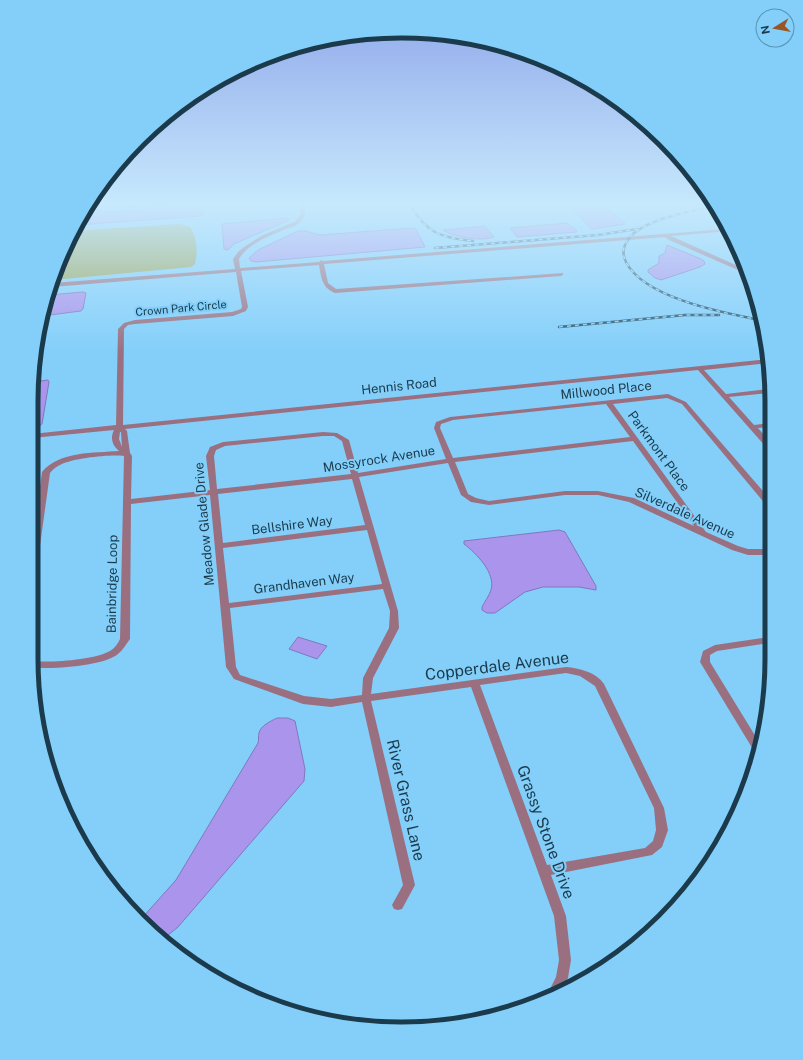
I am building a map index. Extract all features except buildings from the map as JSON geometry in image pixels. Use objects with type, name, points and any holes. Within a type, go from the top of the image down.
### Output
[{"type":"street","name":"Crown Park Circle","points":[[119,428],[121,328],[126,324],[135,322],[233,314],[244,310],[245,307],[236,259],[239,253]]},
{"type":"street","points":[[58,284],[430,253]]},
{"type":"street","points":[[703,253],[740,269]]},
{"type":"street","points":[[321,262],[328,288],[340,291],[561,274]]},
{"type":"street","name":"Hennis Road","points":[[38,435],[763,362]]},
{"type":"street","points":[[699,368],[765,441]]},
{"type":"street","points":[[724,396],[765,391]]},
{"type":"street","name":"Millwood Place","points":[[449,460],[437,428],[438,423],[445,420],[668,396],[681,400],[765,498]]},
{"type":"street","name":"Parkmont Place","points":[[608,402],[704,534]]},
{"type":"street","points":[[752,426],[765,425]]},
{"type":"street","name":"Bainbridge Loop","points":[[38,665],[45,666],[104,657],[113,653],[120,647],[125,639],[128,456],[126,453],[120,451],[116,444],[116,432],[119,428]]},
{"type":"street","name":"Meadow Glade Drive","points":[[323,434],[335,434],[345,440],[394,611],[394,628],[368,678],[366,699],[331,703],[303,700],[237,676],[231,667],[213,492],[210,456],[213,449],[223,444],[323,434]]},
{"type":"street","name":"Mossyrock Avenue","points":[[127,502],[355,476],[449,460],[635,440]]},
{"type":"street","points":[[38,531],[46,472],[49,467],[56,462],[66,459],[126,453]]},
{"type":"street","name":"Silverdale Avenue","points":[[449,460],[464,495],[469,499],[479,502],[489,503],[565,493],[598,493],[631,500],[735,548],[748,552],[765,552]]},
{"type":"street","name":"Bellshire Way","points":[[218,546],[369,527]]},
{"type":"street","name":"Grandhaven Way","points":[[225,606],[387,586]]},
{"type":"street","points":[[755,743],[705,662],[706,653],[715,648],[765,641]]},
{"type":"street","name":"Copperdale Avenue","points":[[366,699],[566,670],[581,671],[591,677],[598,684],[659,808],[662,830],[658,844],[648,852],[544,870]]},
{"type":"street","name":"Grassy Stone Drive","points":[[475,684],[560,916],[564,936],[565,960],[560,986]]},
{"type":"street","name":"River Grass Lane","points":[[366,699],[409,884],[398,905]]},
{"type":"green space","points":[[70,253],[197,253],[195,264],[191,267],[59,279]]},
{"type":"shaded area","points":[[254,253],[352,253],[256,262],[251,261],[249,258]]},
{"type":"shaded area","points":[[664,253],[688,253],[701,259],[705,264],[661,280],[655,278],[648,272],[648,270],[659,263],[659,256]]},
{"type":"shaded area","points":[[86,293],[83,309],[81,311],[48,315],[54,294]]},
{"type":"shaded area","points":[[48,380],[49,382],[42,424],[38,427],[38,402],[39,381]]},
{"type":"shaded area","points":[[559,530],[565,532],[596,586],[596,590],[579,587],[543,587],[525,592],[495,613],[487,613],[482,610],[482,607],[491,590],[491,577],[484,564],[464,544],[464,541]]},
{"type":"shaded area","points":[[298,637],[327,646],[317,659],[289,649]]},
{"type":"shaded area","points":[[277,718],[288,718],[295,721],[305,769],[304,781],[178,927],[167,936],[144,916],[176,880],[258,743],[260,730],[266,724]]},
{"type":"railway","points":[[623,253],[626,262],[635,275],[649,285],[667,294],[686,302],[707,308],[756,319]]},
{"type":"railway","points":[[559,327],[685,315],[719,315]]}]
